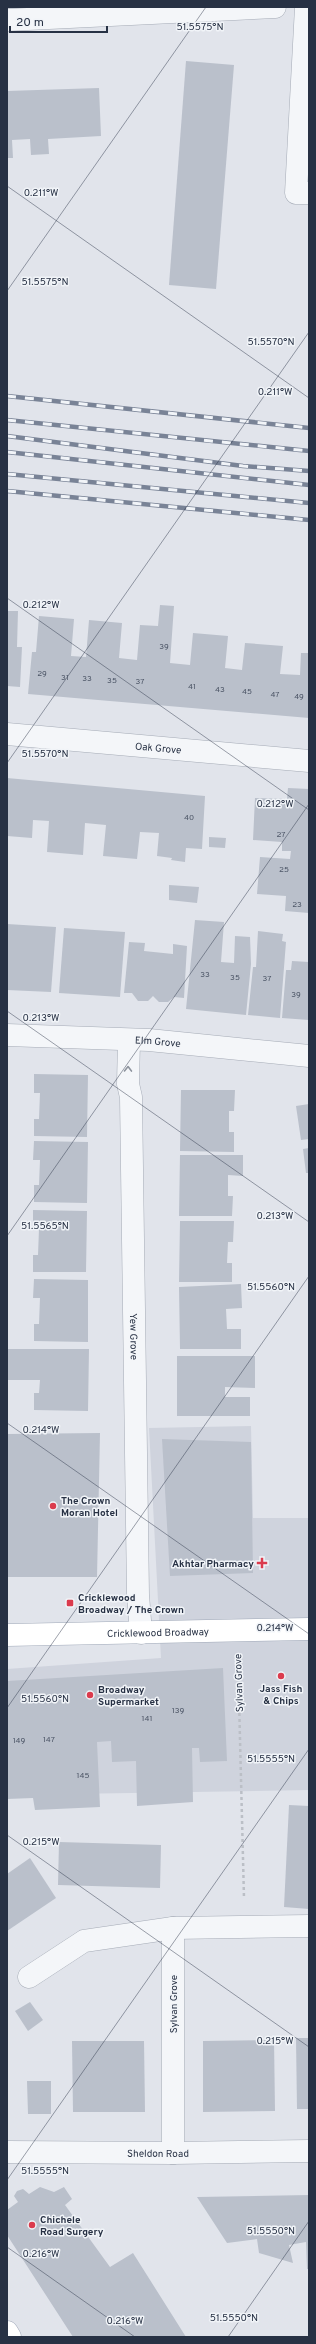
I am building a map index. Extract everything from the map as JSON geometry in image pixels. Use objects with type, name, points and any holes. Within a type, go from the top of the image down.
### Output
[{"type":"main road","name":"Cricklewood Broadway","points":[[7,1635],[309,1629]]},
{"type":"main road","points":[[7,2332],[10,2337]]},
{"type":"street","points":[[7,20],[275,7]]},
{"type":"street","points":[[306,7],[296,193],[309,193]]},
{"type":"street","name":"Oak Grove","points":[[7,734],[309,761]]},
{"type":"street","name":"Elm Grove","points":[[7,1036],[129,1040],[309,1056]]},
{"type":"street","name":"Yew Grove","points":[[129,1040],[128,1084],[131,1097],[138,1595],[142,1633]]},
{"type":"street","points":[[29,1977],[84,1941],[173,1928],[309,1926]]},
{"type":"street","name":"Sylvan Grove","points":[[173,1928],[173,2153]]},
{"type":"street","name":"Sheldon Road","points":[[7,2152],[173,2153],[309,2150]]},
{"type":"path","name":"Sylvan Grove","points":[[237,1631],[245,1927]]},
{"type":"shaded area","points":[[251,1426],[253,1518],[309,1518],[309,1790],[7,1795],[7,1669],[161,1658],[149,1428]]},
{"type":"building","points":[[186,61],[234,65],[216,289],[169,285]]},
{"type":"building","points":[[99,88],[101,136],[48,139],[49,154],[31,155],[30,139],[12,140],[13,158],[7,158],[7,91]]},
{"type":"building","points":[[160,605],[174,606],[170,663],[190,665],[193,633],[228,636],[225,668],[242,670],[245,643],[283,646],[280,674],[300,675],[301,653],[309,653],[309,718],[28,694],[32,652],[36,652],[39,616],[74,619],[71,656],[86,657],[89,620],[122,623],[119,658],[137,660],[140,625],[158,626]]},
{"type":"building","points":[[7,611],[18,611],[17,647],[22,647],[20,687],[7,686]]},
{"type":"building","points":[[7,778],[205,796],[202,849],[186,848],[185,862],[171,860],[172,858],[157,856],[159,833],[140,832],[137,859],[103,856],[106,825],[85,823],[83,855],[47,852],[49,821],[33,820],[32,838],[7,836]]},
{"type":"building","points":[[288,788],[309,789],[309,913],[285,911],[286,896],[257,894],[260,857],[290,859],[291,851],[282,851],[282,842],[253,840],[255,798],[287,799]]},
{"type":"building","points":[[209,837],[226,838],[225,848],[209,847]]},
{"type":"building","points":[[169,885],[199,887],[197,903],[169,900]]},
{"type":"building","points":[[195,920],[224,922],[221,962],[234,963],[235,936],[250,937],[251,964],[246,1015],[186,1009]]},
{"type":"building","points":[[7,924],[56,927],[51,992],[7,990]]},
{"type":"building","points":[[64,928],[125,932],[120,997],[59,993]]},
{"type":"building","points":[[258,931],[283,934],[282,941],[286,942],[280,1018],[248,1015],[253,967],[256,967]]},
{"type":"building","points":[[129,942],[145,943],[144,951],[173,954],[173,944],[187,946],[184,998],[174,997],[168,1002],[159,1002],[153,996],[148,1001],[138,1001],[132,993],[124,993]]},
{"type":"building","points":[[292,961],[309,962],[309,1020],[282,1018],[286,970],[291,970]]},
{"type":"building","points":[[34,1074],[88,1075],[87,1137],[34,1136],[34,1119],[39,1119],[40,1093],[34,1093]]},
{"type":"building","points":[[181,1090],[235,1090],[234,1111],[229,1111],[229,1132],[234,1132],[234,1152],[180,1151]]},
{"type":"building","points":[[309,1104],[309,1139],[301,1140],[296,1106]]},
{"type":"building","points":[[34,1141],[88,1142],[87,1203],[34,1202],[34,1185],[39,1185],[40,1160],[33,1160]]},
{"type":"building","points":[[309,1148],[309,1173],[306,1173],[303,1149]]},
{"type":"building","points":[[180,1155],[243,1155],[243,1176],[228,1175],[228,1196],[233,1196],[232,1216],[179,1216]]},
{"type":"building","points":[[33,1210],[87,1211],[86,1272],[33,1272],[33,1255],[38,1255],[39,1229],[33,1229]]},
{"type":"building","points":[[180,1221],[234,1221],[233,1242],[228,1242],[227,1263],[232,1263],[232,1282],[179,1282]]},
{"type":"building","points":[[34,1279],[88,1280],[88,1342],[34,1341],[34,1324],[39,1324],[40,1298],[33,1298]]},
{"type":"building","points":[[241,1284],[242,1308],[226,1309],[227,1329],[241,1329],[241,1349],[180,1349],[179,1287]]},
{"type":"building","points":[[7,1349],[89,1349],[88,1411],[34,1410],[34,1393],[39,1393],[40,1380],[7,1380]]},
{"type":"building","points":[[177,1356],[255,1356],[255,1388],[225,1387],[225,1397],[250,1397],[250,1416],[177,1416]]},
{"type":"building","name":"The Crown Moran Hotel","points":[[100,1433],[97,1577],[7,1577],[7,1434]]},
{"type":"building","points":[[162,1439],[251,1442],[253,1573],[170,1576]]},
{"type":"building","points":[[223,1668],[227,1761],[200,1762],[199,1748],[192,1748],[193,1802],[137,1806],[136,1761],[112,1762],[111,1741],[97,1742],[100,1807],[35,1810],[33,1798],[7,1799],[7,1681]]},
{"type":"building","points":[[289,1805],[309,1806],[309,1909],[284,1907]]},
{"type":"building","points":[[59,1842],[161,1845],[160,1888],[58,1885]]},
{"type":"building","points":[[30,1858],[56,1898],[7,1931],[7,1874]]},
{"type":"building","points":[[30,2002],[43,2020],[28,2031],[15,2011]]},
{"type":"building","points":[[296,2038],[309,2038],[309,2109],[297,2109]]},
{"type":"building","points":[[274,2040],[275,2111],[203,2112],[203,2041]]},
{"type":"building","points":[[72,2041],[144,2041],[145,2112],[73,2112]]},
{"type":"building","points":[[27,2081],[51,2081],[51,2114],[28,2114]]},
{"type":"building","points":[[40,2187],[54,2192],[64,2187],[72,2199],[65,2205],[110,2267],[133,2253],[186,2337],[73,2337],[7,2235],[7,2210],[18,2202],[14,2196],[17,2191],[23,2189],[29,2194]]},
{"type":"building","points":[[309,2195],[309,2269],[307,2269],[306,2242],[289,2245],[293,2263],[259,2253],[257,2239],[227,2243],[197,2197]]},
{"type":"railway","points":[[7,396],[309,428]]},
{"type":"railway","points":[[7,420],[309,451]]},
{"type":"railway","points":[[7,436],[243,466],[309,471]]},
{"type":"railway","points":[[7,452],[309,485]]},
{"type":"railway","points":[[7,474],[309,503]]},
{"type":"railway","points":[[7,491],[309,520]]},
{"type":"place","name":"The Crown Moran Hotel","points":[[53,1506]]},
{"type":"place","name":"Akhtar Pharmacy","points":[[262,1563]]},
{"type":"place","name":"Cricklewood Broadway / The Crown","points":[[70,1603]]},
{"type":"place","name":"Jass Fish & Chips","points":[[281,1676]]},
{"type":"place","name":"Broadway Supermarket","points":[[90,1695]]},
{"type":"place","name":"Chichele Road Surgery","points":[[32,2225]]}]
